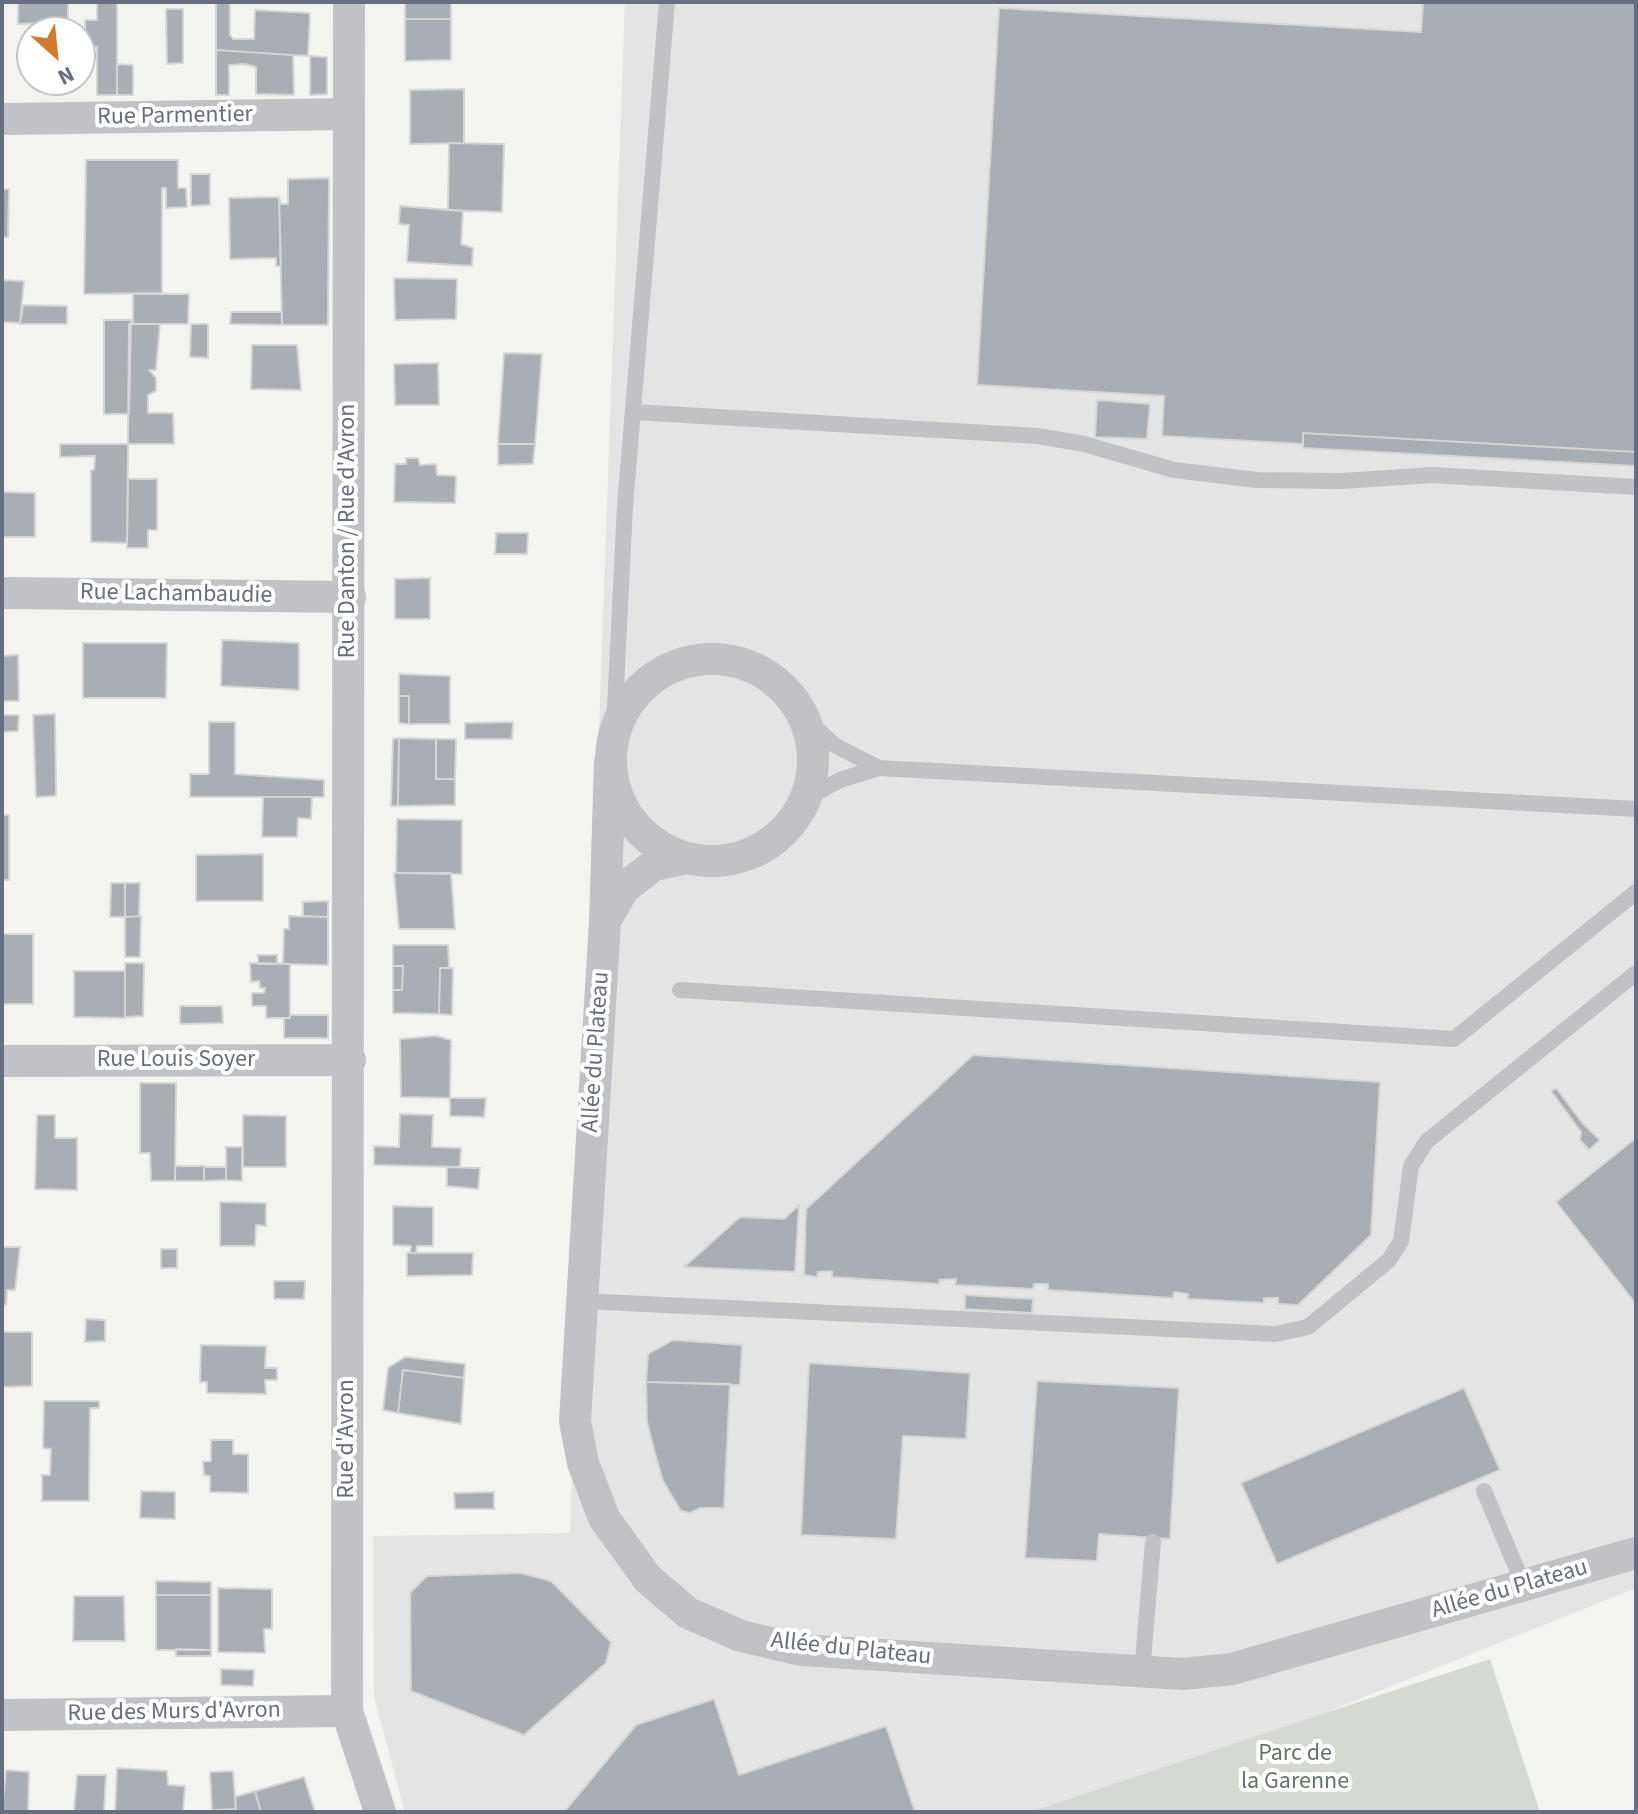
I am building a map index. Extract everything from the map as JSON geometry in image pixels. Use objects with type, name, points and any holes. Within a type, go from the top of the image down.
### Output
[{"type":"street","name":"Rue Danton / Rue d'Avron","points":[[349,2],[350,1060]]},
{"type":"street","name":"Rue Parmentier","points":[[2,119],[349,114]]},
{"type":"street","name":"Rue Lachambaudie","points":[[2,593],[350,597]]},
{"type":"street","points":[[724,659],[758,668],[786,690],[805,719],[815,746],[815,772],[807,798],[775,839],[748,854],[717,861],[686,858],[658,845],[634,825],[617,796],[610,762],[614,728],[631,697],[657,674],[689,660],[724,659]]},
{"type":"street","name":"Allée du Plateau","points":[[610,762],[605,921],[575,1421],[583,1463],[604,1518],[648,1579],[688,1613],[741,1636],[801,1650],[1183,1674],[1232,1669],[1636,1553]]},
{"type":"street","name":"Allée du Plateau","points":[[605,921],[624,888],[654,865],[686,858]]},
{"type":"street","name":"Rue Louis Soyer","points":[[2,1061],[350,1060]]},
{"type":"street","name":"Rue d'Avron","points":[[350,1060],[347,1711],[380,1812]]},
{"type":"street","name":"Rue des Murs d'Avron","points":[[2,1715],[347,1711]]},
{"type":"lane","points":[[614,728],[634,412],[667,2]]},
{"type":"lane","points":[[634,412],[1038,436],[1084,444],[1174,470],[1257,480],[1342,481],[1432,475],[1636,487]]},
{"type":"lane","points":[[805,719],[836,746],[879,768]]},
{"type":"lane","points":[[807,798],[840,780],[879,768],[1636,809]]},
{"type":"lane","points":[[680,990],[1454,1039],[1636,892]]},
{"type":"lane","points":[[581,1301],[1276,1334],[1308,1327],[1389,1260],[1401,1241],[1411,1166],[1427,1141],[1636,973]]},
{"type":"lane","points":[[1484,1491],[1524,1586]]},
{"type":"lane","points":[[1142,1672],[1153,1542]]},
{"type":"shaded area","points":[[625,2],[1636,2],[1636,1588],[1322,1714],[1029,1812],[405,1812],[374,1697],[373,1536],[570,1533]]},
{"type":"green space","name":"Parc de la Garenne","points":[[1490,1659],[1540,1812],[1029,1812],[1322,1714]]},
{"type":"building","points":[[18,2],[68,2],[68,16],[18,16]]},
{"type":"building","points":[[97,2],[117,2],[117,95],[97,95]]},
{"type":"building","points":[[216,2],[230,2],[230,35],[233,39],[254,39],[255,10],[310,13],[308,56],[216,50]]},
{"type":"building","points":[[405,2],[451,2],[451,19],[405,19]]},
{"type":"building","points":[[1423,2],[1636,2],[1636,452],[1303,433],[1303,444],[1162,436],[1164,396],[977,385],[999,8],[1421,32]]},
{"type":"building","points":[[166,9],[183,9],[183,63],[167,64]]},
{"type":"building","points":[[405,19],[451,19],[451,60],[405,61]]},
{"type":"building","points":[[216,50],[293,55],[294,95],[256,94],[256,67],[244,64],[229,65],[229,95],[216,95]]},
{"type":"building","points":[[310,56],[327,57],[327,94],[310,95]]},
{"type":"building","points":[[117,64],[133,65],[133,95],[117,95]]},
{"type":"building","points":[[464,89],[464,143],[410,144],[410,90]]},
{"type":"building","points":[[449,143],[504,144],[502,212],[448,210]]},
{"type":"building","points":[[86,160],[178,160],[178,188],[186,188],[187,207],[166,208],[166,188],[162,188],[162,293],[84,294]]},
{"type":"building","points":[[191,174],[210,174],[210,205],[191,206]]},
{"type":"building","points":[[329,178],[328,325],[282,325],[279,197],[281,204],[288,204],[288,179]]},
{"type":"building","points":[[2,189],[9,189],[8,237],[2,237]]},
{"type":"building","points":[[279,197],[281,266],[276,266],[276,258],[230,259],[229,198]]},
{"type":"building","points":[[400,206],[463,211],[461,244],[473,248],[472,266],[407,262],[409,225],[399,224]]},
{"type":"building","points":[[394,278],[457,279],[456,319],[395,320]]},
{"type":"building","points":[[2,280],[24,281],[20,323],[2,322]]},
{"type":"building","points":[[133,294],[189,294],[188,324],[133,324]]},
{"type":"building","points":[[23,305],[67,306],[67,324],[20,324]]},
{"type":"building","points":[[231,312],[282,312],[282,325],[230,324]]},
{"type":"building","points":[[104,320],[131,320],[129,414],[104,414]]},
{"type":"building","points":[[129,324],[160,324],[156,370],[149,370],[156,378],[156,391],[148,395],[148,413],[173,413],[174,444],[128,444]]},
{"type":"building","points":[[191,324],[208,324],[208,358],[190,357]]},
{"type":"building","points":[[252,345],[297,345],[301,390],[251,389]]},
{"type":"building","points":[[504,353],[542,354],[535,444],[498,444]]},
{"type":"building","points":[[438,363],[439,405],[395,405],[394,364]]},
{"type":"building","points":[[1097,400],[1150,404],[1147,439],[1095,437]]},
{"type":"building","points":[[1303,433],[1636,452],[1636,466],[1303,448]]},
{"type":"building","points":[[60,444],[128,444],[127,543],[91,542],[91,470],[94,470],[95,456],[60,457]]},
{"type":"building","points":[[498,444],[535,444],[533,464],[498,465]]},
{"type":"building","points":[[406,458],[418,458],[420,465],[436,464],[437,475],[456,476],[455,503],[394,502],[395,464],[406,464]]},
{"type":"building","points":[[128,479],[157,479],[157,530],[148,530],[148,548],[127,548]]},
{"type":"building","points":[[2,492],[35,493],[35,537],[2,537]]},
{"type":"building","points":[[496,533],[528,533],[527,554],[495,554]]},
{"type":"building","points":[[430,578],[430,619],[395,619],[395,579]]},
{"type":"building","points":[[222,640],[299,643],[299,690],[221,686]]},
{"type":"building","points":[[83,643],[167,643],[166,698],[83,698]]},
{"type":"building","points":[[18,655],[19,701],[2,701],[2,656]]},
{"type":"building","points":[[399,674],[450,676],[450,724],[409,724],[409,696],[399,696]]},
{"type":"building","points":[[399,696],[409,696],[409,724],[399,723]]},
{"type":"building","points":[[55,714],[56,796],[36,797],[33,715]]},
{"type":"building","points":[[2,715],[19,715],[18,731],[2,732]]},
{"type":"building","points":[[209,722],[235,722],[235,774],[324,780],[324,797],[190,797],[190,774],[209,774]]},
{"type":"building","points":[[513,722],[512,739],[465,739],[465,723]]},
{"type":"building","points":[[399,738],[398,806],[391,806],[393,739]]},
{"type":"building","points":[[399,738],[436,739],[436,779],[455,779],[455,805],[398,806]]},
{"type":"building","points":[[436,739],[456,739],[455,779],[436,779]]},
{"type":"building","points":[[263,797],[312,797],[311,819],[298,818],[297,837],[262,837]]},
{"type":"building","points":[[2,815],[9,815],[9,880],[2,880]]},
{"type":"building","points":[[397,819],[462,820],[462,874],[396,873]]},
{"type":"building","points":[[263,854],[263,901],[196,901],[196,855]]},
{"type":"building","points":[[394,873],[451,873],[455,929],[399,929]]},
{"type":"building","points":[[111,883],[125,883],[125,917],[110,917]]},
{"type":"building","points":[[125,883],[140,883],[139,916],[125,917]]},
{"type":"building","points":[[328,901],[328,917],[303,916],[303,902]]},
{"type":"building","points":[[141,916],[140,957],[125,957],[125,917]]},
{"type":"building","points":[[289,916],[328,917],[328,965],[283,964],[284,929],[289,929]]},
{"type":"building","points":[[2,934],[33,934],[33,1004],[2,1004]]},
{"type":"building","points":[[393,945],[448,945],[449,968],[440,968],[439,1014],[393,1013],[393,990],[402,990],[403,966],[393,966]]},
{"type":"building","points":[[258,955],[277,955],[277,964],[258,964]]},
{"type":"building","points":[[125,963],[144,963],[143,1016],[125,1017]]},
{"type":"building","points":[[250,963],[290,964],[290,1018],[266,1018],[266,1006],[252,1006],[252,993],[264,993],[265,988],[260,988],[259,981],[251,982]]},
{"type":"building","points":[[393,966],[403,966],[402,990],[393,990]]},
{"type":"building","points":[[440,968],[453,968],[452,1015],[439,1014]]},
{"type":"building","points":[[74,971],[125,971],[125,1018],[74,1017]]},
{"type":"building","points":[[180,1006],[222,1006],[223,1023],[180,1024]]},
{"type":"building","points":[[290,1015],[328,1015],[328,1038],[284,1038],[284,1018],[290,1018]]},
{"type":"building","points":[[436,1036],[451,1040],[450,1098],[401,1097],[400,1039]]},
{"type":"building","points":[[973,1055],[1380,1082],[1371,1235],[1298,1305],[1278,1304],[1278,1298],[1264,1298],[1264,1303],[1188,1299],[1188,1294],[1174,1292],[1173,1298],[1048,1290],[1048,1284],[1034,1284],[1033,1289],[955,1285],[956,1279],[939,1280],[939,1284],[832,1277],[832,1271],[818,1272],[817,1277],[804,1275],[806,1209]]},
{"type":"building","points":[[140,1083],[176,1083],[175,1181],[151,1181],[150,1153],[140,1153]]},
{"type":"building","points":[[1556,1088],[1584,1125],[1600,1140],[1589,1150],[1580,1140],[1581,1132],[1551,1091]]},
{"type":"building","points":[[450,1098],[486,1098],[484,1117],[450,1116]]},
{"type":"building","points":[[400,1114],[433,1115],[432,1147],[461,1148],[460,1167],[374,1165],[374,1146],[399,1147]]},
{"type":"building","points":[[37,1115],[55,1115],[55,1138],[77,1138],[77,1190],[35,1189]]},
{"type":"building","points":[[243,1115],[286,1116],[286,1167],[243,1167]]},
{"type":"building","points":[[1636,1138],[1636,1304],[1556,1202]]},
{"type":"building","points":[[226,1147],[242,1147],[242,1181],[226,1180]]},
{"type":"building","points":[[175,1166],[204,1166],[204,1181],[175,1181]]},
{"type":"building","points":[[204,1167],[226,1167],[226,1180],[204,1181]]},
{"type":"building","points":[[447,1167],[480,1168],[478,1189],[447,1186]]},
{"type":"building","points":[[220,1202],[266,1203],[266,1226],[256,1225],[255,1246],[220,1246]]},
{"type":"building","points":[[799,1205],[795,1272],[684,1267],[740,1217],[784,1219]]},
{"type":"building","points":[[393,1206],[433,1207],[433,1246],[417,1246],[416,1253],[410,1253],[411,1246],[393,1245]]},
{"type":"building","points":[[2,1247],[20,1247],[15,1290],[7,1290],[6,1305],[2,1305]]},
{"type":"building","points":[[161,1249],[177,1249],[177,1268],[161,1268]]},
{"type":"building","points":[[407,1253],[473,1253],[472,1275],[407,1276]]},
{"type":"building","points":[[274,1281],[305,1281],[304,1299],[274,1299]]},
{"type":"building","points":[[965,1295],[1033,1299],[1032,1313],[965,1309]]},
{"type":"building","points":[[86,1319],[105,1320],[105,1341],[85,1342]]},
{"type":"building","points":[[2,1332],[32,1332],[32,1386],[2,1387]]},
{"type":"building","points":[[673,1340],[742,1345],[740,1385],[646,1382],[648,1354]]},
{"type":"building","points":[[201,1345],[266,1346],[265,1368],[277,1368],[277,1380],[265,1380],[266,1394],[207,1393],[207,1382],[200,1382]]},
{"type":"building","points":[[405,1357],[465,1364],[464,1378],[403,1370],[398,1413],[383,1410],[388,1368]]},
{"type":"building","points":[[809,1363],[970,1373],[966,1439],[903,1436],[896,1539],[801,1535]]},
{"type":"building","points":[[403,1370],[464,1378],[461,1424],[398,1413]]},
{"type":"building","points":[[1037,1381],[1179,1388],[1170,1539],[1099,1534],[1097,1561],[1025,1558]]},
{"type":"building","points":[[646,1382],[730,1384],[724,1508],[700,1508],[690,1513],[681,1511],[663,1481],[655,1453],[647,1422]]},
{"type":"building","points":[[1464,1388],[1500,1470],[1277,1564],[1241,1483]]},
{"type":"building","points":[[44,1401],[99,1401],[99,1408],[90,1408],[89,1501],[42,1501],[42,1475],[50,1475],[51,1449],[43,1448]]},
{"type":"building","points":[[211,1440],[233,1440],[233,1454],[248,1454],[248,1493],[210,1492],[210,1476],[204,1475],[203,1462],[211,1461]]},
{"type":"building","points":[[141,1491],[175,1492],[175,1519],[140,1518]]},
{"type":"building","points":[[494,1492],[494,1509],[455,1509],[454,1493]]},
{"type":"building","points":[[521,1573],[551,1581],[611,1642],[606,1663],[524,1735],[411,1691],[410,1593],[427,1576]]},
{"type":"building","points":[[156,1581],[211,1582],[211,1595],[156,1595]]},
{"type":"building","points":[[218,1588],[272,1589],[272,1629],[264,1629],[265,1653],[218,1652]]},
{"type":"building","points":[[156,1595],[211,1595],[211,1650],[156,1650]]},
{"type":"building","points":[[74,1596],[124,1596],[125,1641],[73,1641]]},
{"type":"building","points":[[176,1649],[211,1650],[211,1656],[176,1656]]},
{"type":"building","points":[[221,1669],[254,1670],[253,1686],[221,1685]]},
{"type":"building","points":[[714,1699],[739,1775],[886,1726],[915,1812],[564,1812],[636,1725]]},
{"type":"building","points":[[117,1768],[167,1771],[168,1785],[185,1786],[183,1812],[115,1812]]},
{"type":"building","points":[[6,1770],[29,1772],[28,1812],[2,1812]]},
{"type":"building","points":[[233,1771],[236,1809],[212,1810],[210,1772]]},
{"type":"building","points":[[77,1775],[106,1775],[104,1812],[74,1812]]},
{"type":"building","points":[[304,1777],[315,1812],[261,1812],[255,1791]]},
{"type":"building","points":[[255,1791],[261,1812],[236,1812],[235,1797]]}]
